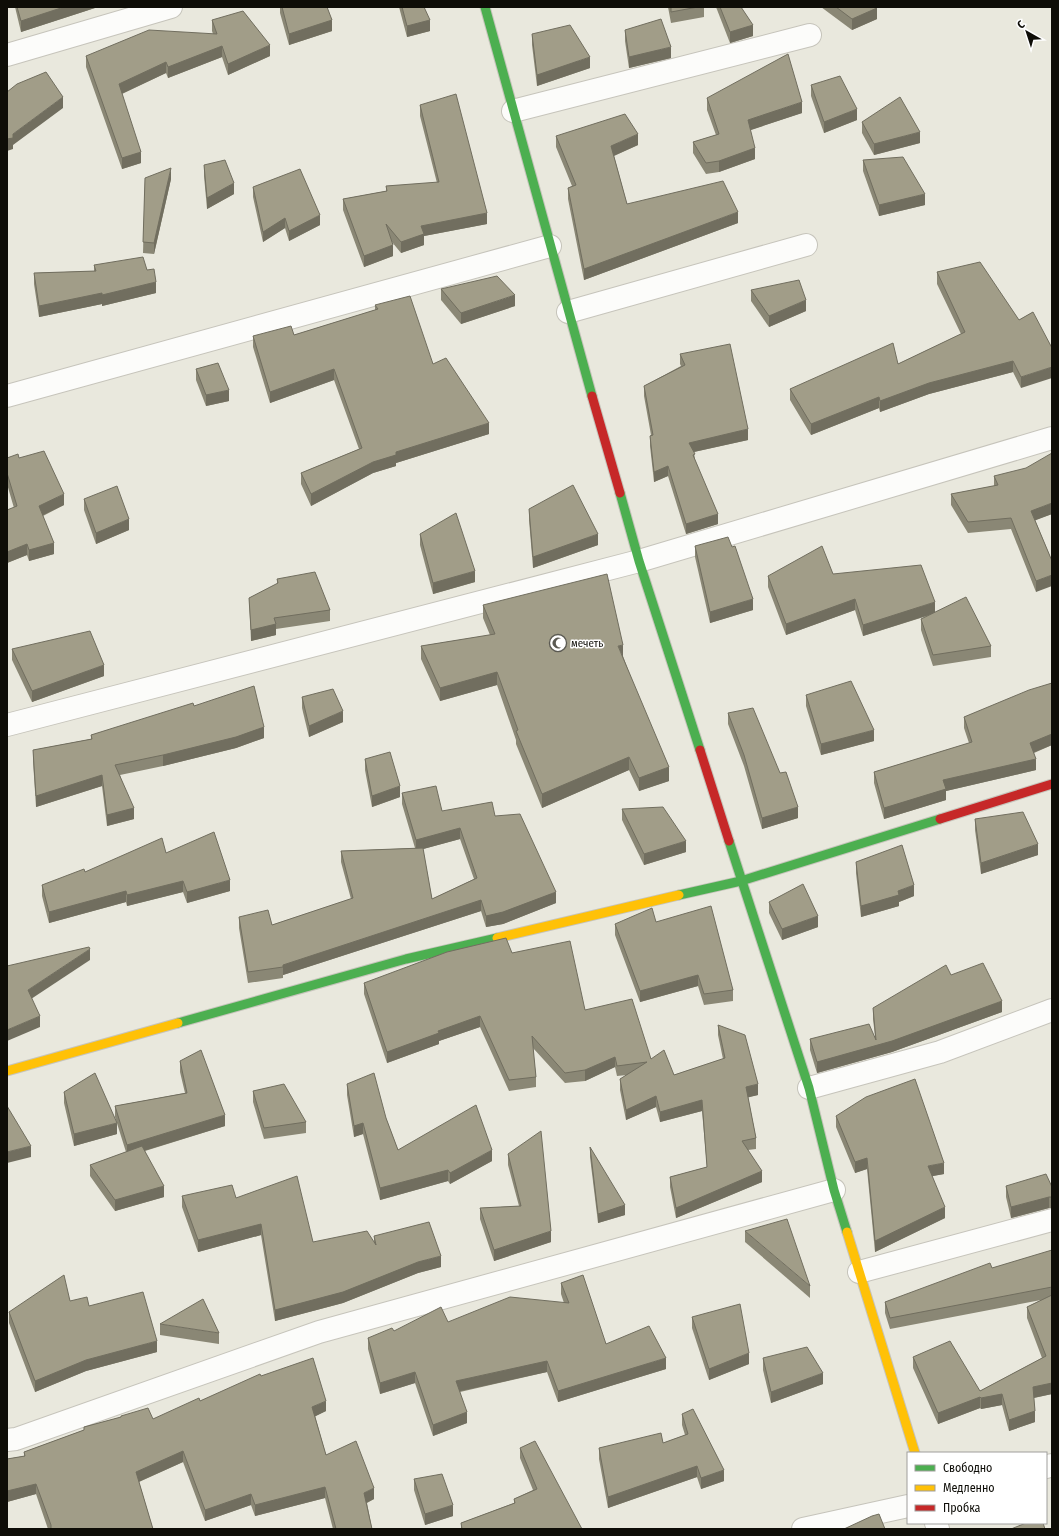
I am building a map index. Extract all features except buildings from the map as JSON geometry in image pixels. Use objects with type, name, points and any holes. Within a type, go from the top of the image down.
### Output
[{"type":"street","points":[[7,55],[171,7]]},
{"type":"street","points":[[485,7],[568,312],[639,561],[809,1088],[834,1190],[915,1452]]},
{"type":"street","points":[[513,112],[810,35]]},
{"type":"street","points":[[568,312],[806,244]]},
{"type":"street","points":[[7,396],[550,246]]},
{"type":"street","points":[[7,725],[639,561],[1052,438]]},
{"type":"street","points":[[7,1071],[406,959],[741,881],[1052,784]]},
{"type":"street","points":[[809,1088],[940,1052],[1052,1010]]},
{"type":"street","points":[[7,1440],[16,1439],[319,1332],[834,1190]]},
{"type":"street","points":[[859,1272],[1052,1220]]},
{"type":"street","points":[[803,1529],[907,1506]]},
{"type":"traffic: fast","points":[[485,7],[592,396]]},
{"type":"traffic: fast","points":[[620,493],[639,561],[700,750]]},
{"type":"traffic: fast","points":[[679,895],[741,881],[940,819]]},
{"type":"traffic: fast","points":[[729,841],[809,1088],[834,1190],[847,1232]]},
{"type":"traffic: fast","points":[[178,1023],[406,959],[497,938]]},
{"type":"traffic: slow","points":[[497,938],[679,895]]},
{"type":"traffic: slow","points":[[7,1071],[178,1023]]},
{"type":"traffic: slow","points":[[847,1232],[915,1452]]},
{"type":"traffic: jam","points":[[592,396],[620,493]]},
{"type":"traffic: jam","points":[[700,750],[729,841]]},
{"type":"traffic: jam","points":[[940,819],[1052,784]]},
{"type":"place","name":"мечеть","points":[[558,643]]}]
